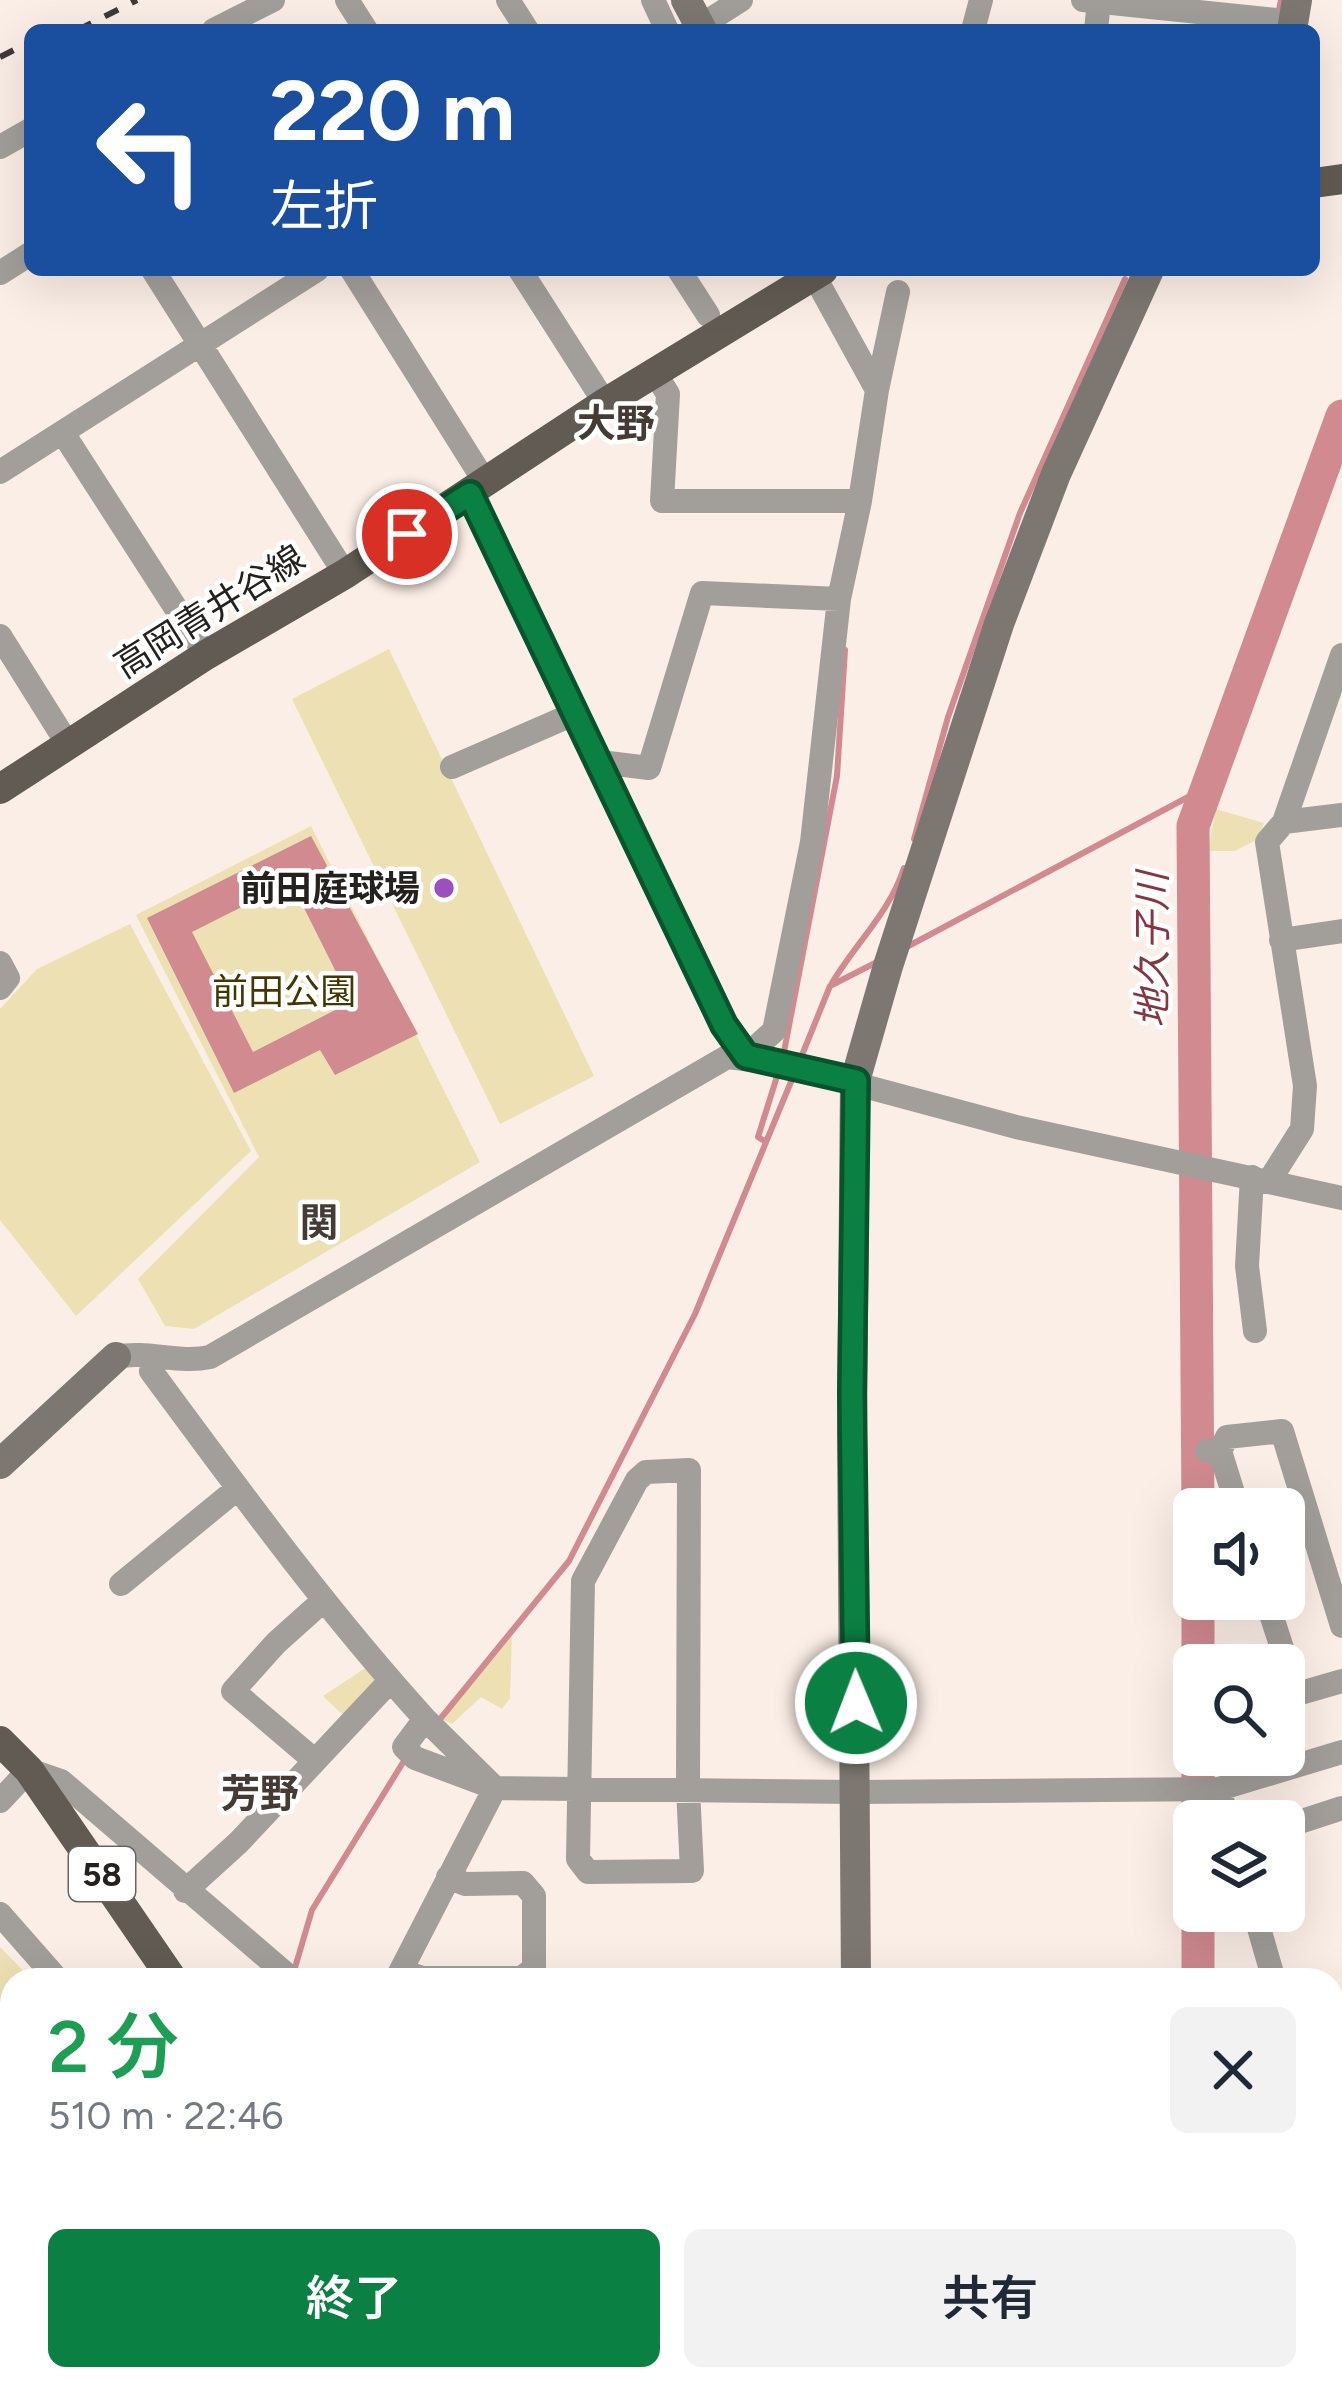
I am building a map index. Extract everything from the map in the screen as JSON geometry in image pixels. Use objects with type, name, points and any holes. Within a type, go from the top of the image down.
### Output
[{"type":"main road","name":"高岡青井谷線","points":[[0,789],[206,655],[345,574],[806,276]]},
{"type":"main road","name":"58","points":[[0,1741],[28,1770],[165,1968]]},
{"type":"street","points":[[226,24],[273,0]]},
{"type":"street","points":[[686,0],[718,17]]},
{"type":"street","points":[[1083,0],[1288,18]]},
{"type":"street","points":[[157,276],[345,574]]},
{"type":"street","points":[[0,472],[308,276]]},
{"type":"street","points":[[355,276],[478,488],[576,713],[724,1025],[746,1056]]},
{"type":"street","points":[[524,276],[605,403]]},
{"type":"street","points":[[683,276],[708,315]]},
{"type":"street","points":[[819,276],[877,389]]},
{"type":"street","points":[[856,1968],[852,1434],[840,1078],[888,966],[999,624],[1056,474],[1146,276]]},
{"type":"street","points":[[746,1056],[774,1031],[816,813],[839,599],[898,292]]},
{"type":"street","points":[[654,372],[668,394],[662,501],[860,501]]},
{"type":"street","points":[[63,433],[206,655]]},
{"type":"street","points":[[600,762],[649,768],[702,592],[839,599]]},
{"type":"street","points":[[0,636],[69,746]]},
{"type":"street","points":[[1256,1331],[1246,1266],[1260,1179],[1302,1129],[1305,1086],[1267,842],[1284,822],[1342,656]]},
{"type":"street","points":[[452,767],[576,713]]},
{"type":"street","points":[[1284,822],[1342,815]]},
{"type":"street","points":[[1281,940],[1342,931]]},
{"type":"street","points":[[0,963],[8,978],[0,988]]},
{"type":"street","points":[[0,1464],[116,1357],[128,1354],[189,1362],[210,1357],[727,1057],[778,1063],[1016,1127],[1342,1198]]},
{"type":"street","points":[[157,1358],[151,1371],[324,1600],[430,1725],[495,1788]]},
{"type":"street","points":[[1229,1488],[1213,1451],[1227,1437],[1282,1431],[1300,1488]]},
{"type":"street","points":[[689,1470],[692,1871],[588,1872],[578,1859],[580,1789],[583,1580],[637,1480],[646,1472],[689,1470]]},
{"type":"street","points":[[121,1584],[238,1489]]},
{"type":"street","points":[[1305,1506],[1342,1626]]},
{"type":"street","points":[[314,1760],[233,1691],[324,1600]]},
{"type":"street","points":[[185,1891],[239,1842],[391,1681]]},
{"type":"street","points":[[1305,1692],[1342,1681]]},
{"type":"street","points":[[430,1725],[411,1753],[495,1788],[1207,1791],[1342,1752]]},
{"type":"street","points":[[0,1801],[28,1770],[61,1781],[279,1968]]},
{"type":"street","points":[[402,1968],[495,1788]]},
{"type":"street","points":[[1207,1791],[1213,1800]]},
{"type":"street","points":[[1305,1820],[1342,1808]]},
{"type":"street","points":[[448,1876],[465,1884],[523,1882],[534,1896],[534,1968]]},
{"type":"street","points":[[0,1915],[47,1968]]},
{"type":"street","points":[[1260,1932],[1271,1968]]},
{"type":"green space","name":"前田庭球場","points":[[389,649],[594,1076],[500,1124],[292,699]]},
{"type":"green space","points":[[1216,809],[1264,823],[1258,839],[1235,851],[1208,851]]},
{"type":"green space","name":"前田公園","points":[[311,826],[480,1162],[194,1329],[165,1326],[138,1279],[259,1157],[136,915]]},
{"type":"green space","points":[[130,924],[251,1151],[76,1316],[0,1220],[0,1009],[37,969]]},
{"type":"green space","points":[[512,1636],[510,1698],[502,1709],[481,1697],[452,1724],[442,1719]]},
{"type":"green space","points":[[367,1667],[375,1677],[372,1687],[344,1716],[323,1696]]},
{"type":"green space","points":[[0,1947],[20,1968],[0,1968]]},
{"type":"shaded area","points":[[311,836],[418,1034],[335,1075],[320,1050],[234,1093],[147,918]],"holes":[[[291,882],[351,1002],[253,1052],[192,932]]]},
{"type":"waterway","points":[[1278,15],[1281,0]]},
{"type":"waterway","points":[[914,839],[948,717],[1020,513],[1125,279]]},
{"type":"waterway","name":"地久子川","points":[[1198,1488],[1193,826],[1342,416]]},
{"type":"waterway","points":[[783,1057],[837,776],[845,650]]},
{"type":"waterway","points":[[903,949],[1205,788]]},
{"type":"waterway","points":[[832,983],[881,913],[904,868]]},
{"type":"waterway","points":[[800,1060],[830,986],[875,963]]},
{"type":"waterway","points":[[766,1142],[758,1137],[779,1070]]},
{"type":"waterway","points":[[436,1724],[569,1561],[695,1314],[795,1072]]},
{"type":"waterway","name":"地久子川","points":[[1198,1620],[1198,1644]]},
{"type":"waterway","points":[[295,1968],[312,1910],[407,1756]]},
{"type":"waterway","name":"地久子川","points":[[1198,1776],[1198,1800]]},
{"type":"waterway","name":"地久子川","points":[[1198,1932],[1198,1968]]},
{"type":"railway","points":[[90,24],[137,0]]},
{"type":"railway","points":[[0,57],[24,45]]},
{"type":"place","name":"前田庭球場","points":[[444,888]]},
{"type":"district","name":"大野","points":[[616,423]]},
{"type":"district","name":"関","points":[[319,1222]]},
{"type":"district","name":"芳野","points":[[260,1793]]},
{"type":"route","points":[[407,534],[470,494],[724,1025],[746,1056],[856,1081],[852,1434],[856,1703]]}]
